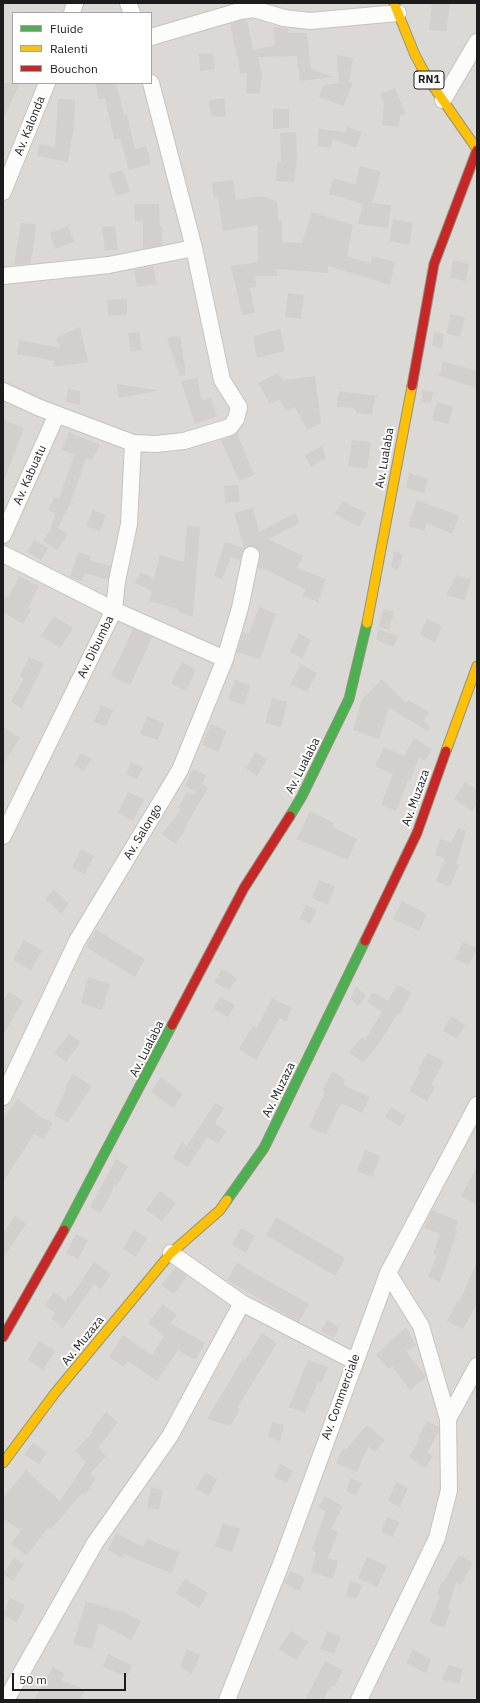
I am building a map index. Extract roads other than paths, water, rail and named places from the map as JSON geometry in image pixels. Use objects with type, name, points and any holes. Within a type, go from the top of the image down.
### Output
[{"type":"main road","name":"RN1","points":[[396,8],[415,55],[428,79],[477,149]]},
{"type":"main road","name":"Av. Lualaba","points":[[3,1337],[62,1234],[244,888],[302,796],[349,699],[372,601],[434,264],[477,149]]},
{"type":"main road","name":"Av. Muzaza","points":[[3,1463],[56,1393],[171,1253],[220,1210],[264,1148],[417,833],[477,666]]},
{"type":"street","points":[[152,37],[240,11],[254,9],[263,8],[310,21],[396,8]]},
{"type":"street","points":[[444,100],[477,42]]},
{"type":"street","name":"Av. Kalonda","points":[[3,192],[47,84]]},
{"type":"street","points":[[3,391],[57,414],[133,443],[156,444],[184,441],[230,427],[236,419],[239,407],[222,380],[194,248],[151,84]]},
{"type":"street","points":[[3,276],[109,265],[194,248]]},
{"type":"street","name":"Av. Kabuatu","points":[[3,535],[57,414]]},
{"type":"street","name":"Av. Dibumba","points":[[3,836],[114,610],[117,581],[129,524],[133,443]]},
{"type":"street","points":[[3,554],[114,610],[225,659]]},
{"type":"street","name":"Av. Salongo","points":[[3,1097],[77,941],[180,770],[225,659],[240,608],[251,554]]},
{"type":"street","name":"Av. Commerciale","points":[[227,1700],[281,1564],[354,1361],[388,1273],[477,1105]]},
{"type":"street","points":[[171,1253],[242,1303],[354,1361]]},
{"type":"street","points":[[363,1698],[437,1538],[449,1490],[448,1419],[421,1326],[388,1273]]},
{"type":"street","points":[[6,1700],[95,1543],[170,1436],[242,1303]]},
{"type":"street","points":[[448,1419],[477,1366]]}]
